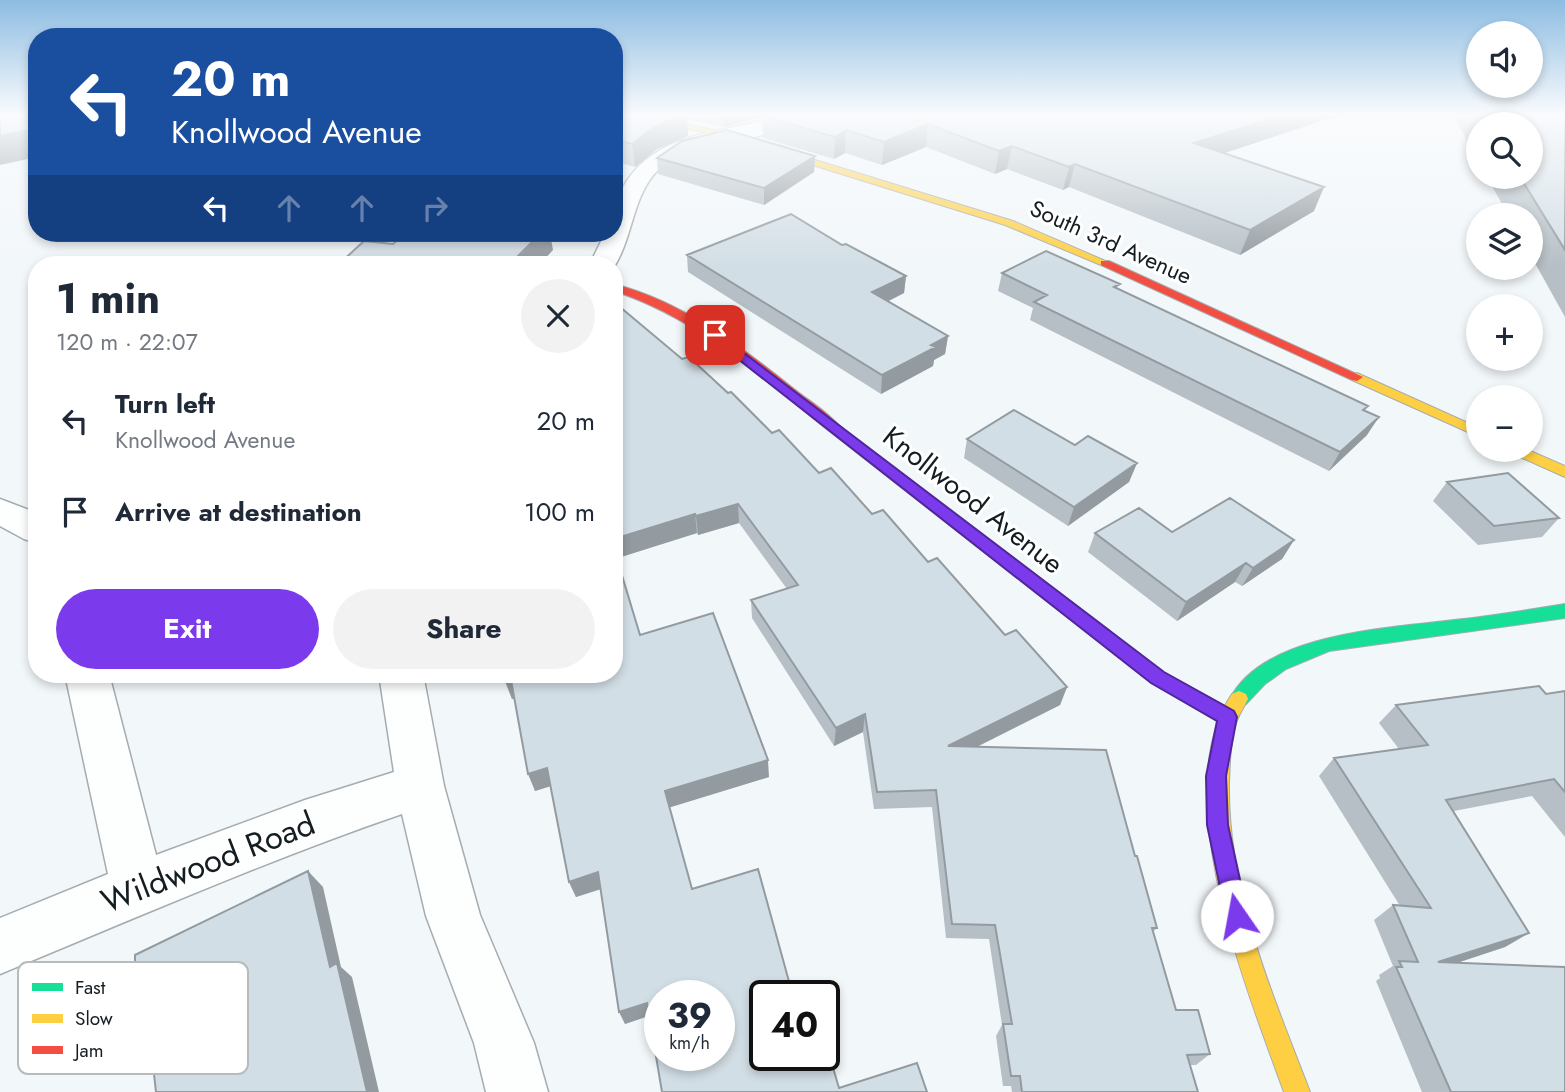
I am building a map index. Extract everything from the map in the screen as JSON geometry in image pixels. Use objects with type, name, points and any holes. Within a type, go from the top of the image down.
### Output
[{"type":"street","points":[[623,214],[648,169],[654,165]]},
{"type":"street","name":"South 3rd Avenue","points":[[822,165],[1009,223],[1089,256],[1466,427]]},
{"type":"street","name":"Knollwood Avenue","points":[[623,289],[648,296],[715,335],[1158,678],[1227,717]]},
{"type":"street","points":[[1543,462],[1565,472]]},
{"type":"street","points":[[0,512],[17,517],[28,524]]},
{"type":"street","points":[[1297,1092],[1242,938],[1218,825],[1216,776],[1227,717],[1245,691],[1256,681],[1280,663],[1310,649],[1359,638],[1511,621],[1565,611]]},
{"type":"street","points":[[89,683],[138,888]]},
{"type":"street","points":[[403,683],[420,786],[453,916],[504,1043],[517,1092]]},
{"type":"street","name":"Wildwood Road","points":[[0,946],[138,888],[305,824],[420,786]]},
{"type":"building","points":[[682,165],[801,165],[764,188]]},
{"type":"building","points":[[1078,165],[1259,165],[1324,187],[1250,230]]},
{"type":"building","points":[[1543,165],[1565,165],[1565,250],[1543,214],[1543,203],[1536,203],[1527,189],[1543,189]]},
{"type":"building","points":[[791,214],[842,245],[846,244],[906,276],[872,292],[948,336],[931,345],[936,347],[882,375],[687,255]]},
{"type":"building","points":[[363,242],[532,242],[518,256],[348,256]]},
{"type":"building","points":[[1046,251],[1120,284],[1114,287],[1368,406],[1363,410],[1379,417],[1340,452],[1034,302],[1047,295],[1002,273]]},
{"type":"building","points":[[623,310],[682,359],[689,357],[728,393],[731,392],[772,433],[779,430],[819,473],[831,468],[872,514],[883,510],[928,562],[937,558],[1005,635],[1016,630],[1067,687],[948,746],[1106,750],[1157,928],[1152,928],[1176,1010],[1198,1010],[1210,1054],[1187,1055],[1198,1092],[1022,1092],[1020,1076],[1011,1076],[1003,1024],[1012,1024],[995,925],[952,924],[936,790],[877,792],[865,714],[836,728],[751,600],[798,585],[738,504],[696,516],[695,514],[623,536]]},
{"type":"building","points":[[1014,410],[1075,445],[1088,436],[1137,463],[1074,507],[967,439]]},
{"type":"building","points":[[1508,473],[1559,518],[1494,526],[1447,482]]},
{"type":"building","points":[[1230,498],[1294,540],[1253,568],[1246,563],[1186,602],[1095,533],[1139,508],[1172,532]]},
{"type":"building","points":[[623,579],[640,635],[713,613],[768,760],[665,791],[692,889],[758,869],[789,980],[749,980],[749,1071],[834,1071],[839,1088],[917,1063],[927,1092],[662,1092],[658,1071],[735,1071],[735,980],[644,980],[644,1004],[619,1012],[598,872],[569,882],[547,768],[528,774],[512,683],[623,683]]},
{"type":"building","points":[[1539,686],[1546,694],[1565,691],[1565,792],[1554,779],[1446,800],[1529,933],[1438,962],[1565,967],[1565,1092],[1451,1092],[1396,967],[1402,967],[1399,961],[1418,962],[1393,905],[1431,908],[1334,758],[1428,745],[1396,705]]},
{"type":"building","points":[[308,871],[330,967],[337,963],[367,1092],[156,1092],[154,1074],[248,1074],[248,962],[135,962],[135,955]]},
{"type":"traffic: fast","points":[[1239,699],[1258,679],[1280,664],[1304,652],[1329,645],[1383,635],[1565,611]]},
{"type":"traffic: slow","points":[[822,165],[1009,223],[1105,263]]},
{"type":"traffic: slow","points":[[1357,377],[1466,427]]},
{"type":"traffic: slow","points":[[833,427],[1104,636]]},
{"type":"traffic: slow","points":[[1543,462],[1565,472]]},
{"type":"traffic: slow","points":[[1239,699],[1228,721],[1220,760],[1222,845],[1229,888],[1240,929],[1297,1092]]},
{"type":"traffic: jam","points":[[1105,263],[1357,377]]},
{"type":"traffic: jam","points":[[623,290],[645,297],[703,327],[833,427]]},
{"type":"traffic: jam","points":[[1104,636],[1158,678],[1227,717]]},
{"type":"route","points":[[715,335],[1158,678],[1227,717],[1216,776],[1218,825],[1237,916]]}]
